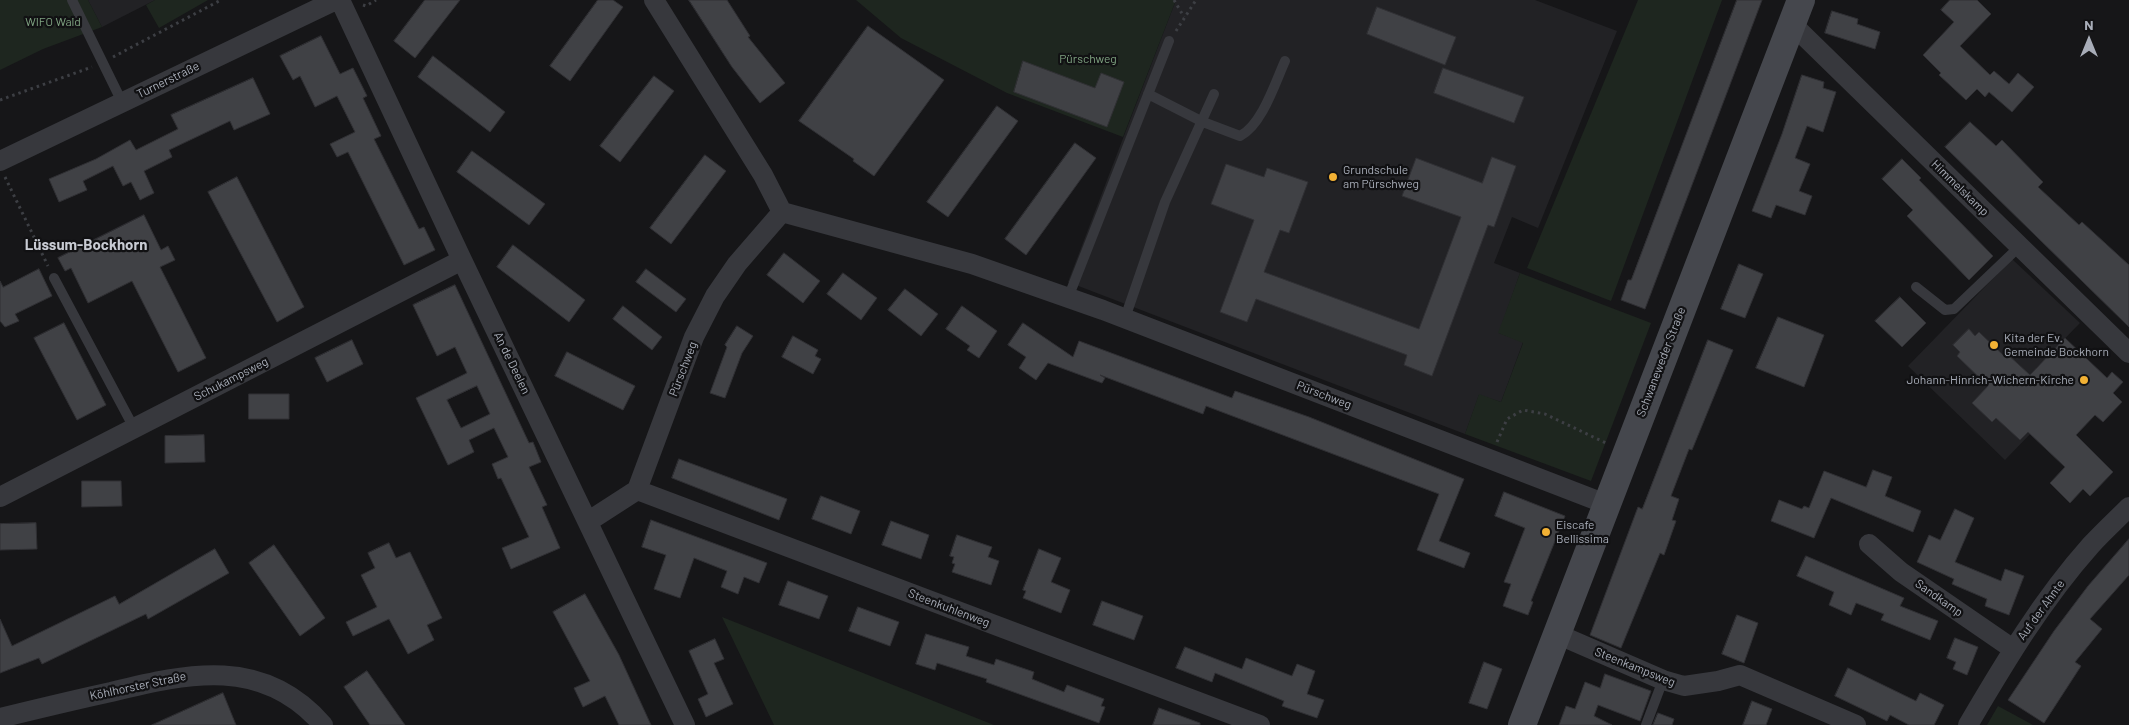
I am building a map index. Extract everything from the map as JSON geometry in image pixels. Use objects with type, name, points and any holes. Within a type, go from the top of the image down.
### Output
[{"type":"main road","name":"Schwaneweder Straße","points":[[1522,725],[1796,12]]},
{"type":"street","name":"Turnerstraße","points":[[2,168],[122,102],[336,0]]},
{"type":"street","name":"An de Deelen","points":[[340,0],[462,260],[589,521],[685,725]]},
{"type":"street","points":[[654,0],[763,175],[782,212]]},
{"type":"street","name":"Himmelskamp","points":[[1796,12],[2020,246],[2129,353]]},
{"type":"street","name":"Pürschweg","points":[[638,490],[694,337],[715,296],[737,264],[782,212],[972,264],[1125,318],[1606,504]]},
{"type":"street","name":"Schukampsweg","points":[[0,497],[462,260]]},
{"type":"street","points":[[589,521],[638,490]]},
{"type":"street","name":"Steenkuhlenweg","points":[[638,490],[1260,725]]},
{"type":"street","name":"Auf der Ahnte","points":[[1968,725],[2012,649],[2046,600],[2091,545],[2129,507]]},
{"type":"street","name":"Sandkamp","points":[[1869,544],[1901,572],[2012,649]]},
{"type":"street","name":"Steenkampsweg","points":[[1557,634],[1663,680],[1684,686],[1740,676],[1856,725]]},
{"type":"street","name":"Köhlhorster Straße","points":[[0,718],[170,678],[220,674],[261,683],[286,694],[307,709],[322,725]]},
{"type":"lane","points":[[72,0],[122,102]]},
{"type":"lane","points":[[1068,298],[1169,41]]},
{"type":"lane","points":[[1148,94],[1203,122],[1240,136],[1248,132],[1266,105],[1285,61]]},
{"type":"lane","points":[[1125,318],[1165,202],[1203,122],[1214,94]]},
{"type":"lane","points":[[1916,287],[1945,310],[1954,309],[2020,246]]},
{"type":"lane","points":[[54,278],[134,428]]},
{"type":"lane","points":[[1646,725],[1663,680]]},
{"type":"path","points":[[1174,0],[1184,17]]},
{"type":"path","points":[[1169,41],[1196,0]]},
{"type":"path","points":[[2,168],[54,278]]},
{"type":"path","points":[[1492,460],[1499,433],[1507,419],[1523,410],[1545,414],[1626,453]]},
{"type":"shaded area","points":[[88,0],[155,0],[102,27]]},
{"type":"shaded area","name":"Grundschule am Pürschweg","points":[[1176,0],[1535,0],[1617,31],[1538,228],[1512,217],[1494,263],[1520,273],[1499,333],[1523,342],[1501,402],[1479,395],[1465,434],[1068,282]]},
{"type":"shaded area","name":"Kita der Ev. Gemeinde Bockhorn","points":[[2012,259],[2080,323],[2036,368],[2066,397],[2005,460],[1908,366]]},
{"type":"green space","name":"WIFO Wald","points":[[0,0],[88,0],[102,27],[43,49],[0,70]]},
{"type":"green space","points":[[155,0],[208,0],[159,28],[146,5]]},
{"type":"green space","name":"Pürschweg","points":[[856,0],[1176,0],[1123,137],[1007,93],[901,38]]},
{"type":"green space","points":[[1638,0],[1722,0],[1611,301],[1527,268]]},
{"type":"green space","points":[[1520,273],[1651,323],[1591,481],[1465,434],[1479,394],[1501,402],[1523,343],[1498,333]]},
{"type":"green space","points":[[722,617],[994,725],[774,725]]},
{"type":"green space","points":[[1998,706],[2033,725],[1987,725]]},
{"type":"building","points":[[425,0],[460,0],[415,58],[394,41]]},
{"type":"building","points":[[598,0],[613,0],[623,7],[570,81],[550,66]]},
{"type":"building","points":[[689,0],[727,0],[750,36],[748,37],[785,83],[760,103],[732,67]]},
{"type":"building","points":[[1737,0],[1762,0],[1645,309],[1621,300],[1628,280],[1631,280]]},
{"type":"building","points":[[1950,0],[1977,0],[1991,14],[1960,46],[1990,75],[1994,71],[2009,84],[2018,73],[2034,87],[2012,112],[1989,92],[1985,97],[1977,89],[1966,100],[1939,75],[1941,73],[1923,55],[1954,22],[1941,10]]},
{"type":"building","points":[[1377,7],[1456,37],[1445,65],[1367,34]]},
{"type":"building","points":[[1832,11],[1858,19],[1857,24],[1880,32],[1875,49],[1825,33]]},
{"type":"building","points":[[868,26],[944,80],[874,176],[853,161],[854,159],[799,121]]},
{"type":"building","points":[[321,36],[340,74],[353,68],[367,96],[363,98],[381,136],[374,139],[419,229],[424,227],[435,250],[404,265],[348,152],[337,157],[330,144],[355,132],[337,96],[315,107],[300,76],[293,80],[280,56]]},
{"type":"building","points":[[433,56],[505,112],[490,132],[418,77]]},
{"type":"building","points":[[1023,61],[1095,88],[1101,73],[1124,82],[1107,127],[1014,92]]},
{"type":"building","points":[[1443,68],[1524,97],[1514,123],[1434,93]]},
{"type":"building","points":[[1802,75],[1824,82],[1823,88],[1836,92],[1823,132],[1807,126],[1795,158],[1810,164],[1799,191],[1812,196],[1805,215],[1776,205],[1771,218],[1752,211],[1782,134]]},
{"type":"building","points":[[654,76],[674,91],[620,162],[600,146]]},
{"type":"building","points":[[253,78],[270,114],[234,130],[230,121],[169,150],[172,157],[144,171],[154,193],[140,200],[131,182],[123,186],[113,166],[83,181],[87,190],[59,202],[49,179],[96,159],[130,140],[136,150],[178,129],[171,115]]},
{"type":"building","points":[[997,106],[1018,121],[948,217],[927,202]]},
{"type":"building","points":[[1970,122],[1996,146],[2002,140],[2043,182],[2038,187],[2079,225],[2082,222],[2129,265],[2129,327],[1945,147]]},
{"type":"building","points":[[1075,143],[1096,158],[1026,255],[1005,239]]},
{"type":"building","points":[[472,151],[545,204],[529,225],[457,172]]},
{"type":"building","points":[[705,155],[726,171],[671,244],[650,228]]},
{"type":"building","points":[[1492,157],[1516,166],[1494,227],[1488,225],[1432,376],[1404,365],[1407,355],[1256,299],[1247,322],[1220,312],[1254,220],[1211,204],[1226,164],[1264,177],[1267,168],[1308,182],[1289,233],[1280,230],[1264,272],[1419,329],[1461,217],[1402,196],[1416,158],[1482,183]]},
{"type":"building","points":[[1902,159],[1921,178],[1919,180],[1993,256],[1969,280],[1907,216],[1913,210],[1882,179]]},
{"type":"building","points":[[237,177],[304,307],[277,322],[208,192]]},
{"type":"building","points":[[144,215],[161,250],[168,246],[175,260],[160,267],[206,358],[178,372],[132,281],[88,303],[71,268],[65,271],[58,258]]},
{"type":"building","points":[[513,245],[585,300],[569,322],[497,267]]},
{"type":"building","points":[[784,253],[820,281],[803,303],[767,275]]},
{"type":"building","points":[[1739,264],[1763,274],[1745,318],[1721,309]]},
{"type":"building","points":[[39,269],[52,296],[15,314],[19,321],[5,327],[0,321],[0,281],[3,287]]},
{"type":"building","points":[[646,269],[686,299],[676,312],[636,282]]},
{"type":"building","points":[[843,273],[877,298],[861,320],[827,294]]},
{"type":"building","points":[[455,285],[529,443],[533,442],[541,462],[529,467],[547,505],[542,507],[560,548],[511,569],[502,548],[529,537],[501,478],[498,479],[492,464],[508,457],[494,428],[469,440],[474,452],[448,465],[416,398],[467,373],[455,347],[437,356],[413,305]],"holes":[[[477,386],[490,414],[461,428],[447,400]]]},
{"type":"building","points":[[905,289],[938,314],[921,336],[888,310]]},
{"type":"building","points":[[1900,297],[1926,323],[1902,347],[1875,321]]},
{"type":"building","points":[[623,306],[662,337],[652,350],[613,319]]},
{"type":"building","points":[[962,306],[997,331],[979,358],[967,350],[970,346],[946,329]]},
{"type":"building","points":[[1778,317],[1824,335],[1804,387],[1756,368]]},
{"type":"building","points":[[64,323],[106,405],[77,420],[34,338]]},
{"type":"building","points":[[1023,323],[1073,357],[1079,341],[1232,398],[1235,391],[1309,417],[1464,479],[1439,541],[1470,553],[1464,568],[1417,550],[1439,494],[1206,406],[1203,414],[1100,375],[1105,378],[1102,383],[1048,363],[1036,380],[1019,368],[1026,357],[1008,345]]},
{"type":"building","points":[[737,326],[753,336],[742,353],[725,398],[710,393],[727,347],[725,345]]},
{"type":"building","points":[[1969,329],[1975,336],[1979,332],[2003,355],[2005,352],[2030,375],[2065,338],[2107,378],[2112,372],[2123,382],[2113,393],[2122,402],[2103,422],[2095,415],[2076,435],[2113,472],[2090,496],[2083,489],[2070,503],[2050,483],[2065,467],[2028,432],[2020,440],[1996,418],[1992,422],[1972,403],[1988,386],[1957,356],[1960,352],[1953,345]]},
{"type":"building","points":[[793,336],[818,350],[815,356],[821,359],[813,374],[782,357]]},
{"type":"building","points":[[352,340],[363,364],[327,382],[315,358]]},
{"type":"building","points":[[1708,340],[1733,350],[1692,450],[1689,449],[1671,496],[1679,499],[1672,520],[1676,521],[1664,555],[1660,553],[1621,648],[1590,635],[1638,507],[1642,509]]},
{"type":"building","points":[[567,352],[635,386],[623,410],[555,376]]},
{"type":"building","points":[[249,394],[289,394],[289,419],[249,419]]},
{"type":"building","points":[[204,435],[205,462],[165,463],[165,436]]},
{"type":"building","points":[[679,459],[787,499],[779,520],[672,478]]},
{"type":"building","points":[[1873,470],[1892,477],[1885,496],[1921,511],[1913,532],[1831,498],[1814,538],[1771,521],[1779,500],[1802,509],[1804,506],[1809,508],[1824,471],[1866,487]]},
{"type":"building","points":[[82,481],[121,481],[122,506],[82,507]]},
{"type":"building","points":[[1504,492],[1565,516],[1531,601],[1533,602],[1528,615],[1503,606],[1511,584],[1504,582],[1525,528],[1495,516]]},
{"type":"building","points":[[821,496],[860,511],[851,534],[812,519]]},
{"type":"building","points":[[1955,509],[1974,518],[1955,562],[2001,581],[2005,569],[2024,576],[2009,615],[1985,606],[1987,599],[1952,584],[1954,579],[1917,562],[1929,535],[1940,540]]},
{"type":"building","points":[[651,520],[767,563],[759,583],[744,577],[738,594],[721,587],[727,571],[694,558],[680,598],[654,589],[666,555],[642,547]]},
{"type":"building","points":[[891,521],[929,535],[921,559],[882,545]]},
{"type":"building","points":[[36,523],[37,549],[0,550],[0,524]]},
{"type":"building","points":[[957,535],[992,547],[988,557],[999,561],[991,585],[952,572],[955,564],[952,563],[954,557],[950,556]]},
{"type":"building","points":[[2129,539],[2129,575],[2090,619],[2102,629],[2075,662],[2081,666],[2044,723],[2008,700],[2054,631],[2088,586]]},
{"type":"building","points":[[389,543],[396,558],[410,552],[442,618],[427,625],[434,640],[408,654],[389,619],[353,636],[346,622],[377,607],[361,575],[375,568],[368,553]]},
{"type":"building","points":[[274,545],[325,618],[300,636],[249,563]]},
{"type":"building","points":[[215,549],[229,573],[148,619],[146,614],[42,664],[39,658],[0,673],[0,619],[12,646],[115,596],[119,604]]},
{"type":"building","points":[[1039,549],[1061,558],[1051,582],[1070,590],[1061,613],[1023,598],[1026,591],[1023,590]]},
{"type":"building","points":[[1806,556],[1904,598],[1900,606],[1938,621],[1930,640],[1881,620],[1884,614],[1856,603],[1851,615],[1829,605],[1834,592],[1797,576]]},
{"type":"building","points":[[788,581],[828,596],[819,619],[779,605]]},
{"type":"building","points":[[585,594],[619,655],[651,725],[619,725],[605,696],[583,707],[574,688],[590,681],[553,612]]},
{"type":"building","points":[[1102,601],[1143,616],[1134,640],[1093,625]]},
{"type":"building","points":[[858,607],[899,622],[890,646],[849,631]]},
{"type":"building","points":[[1737,615],[1758,623],[1744,663],[1722,654]]},
{"type":"building","points":[[926,634],[969,647],[966,656],[994,665],[996,659],[1034,672],[1032,679],[1064,692],[1067,685],[1104,699],[1101,706],[1105,707],[1099,723],[986,682],[987,679],[937,663],[935,670],[916,664]]},
{"type":"building","points":[[1955,638],[1978,647],[1967,675],[1953,669],[1956,662],[1947,658]]},
{"type":"building","points":[[715,639],[724,659],[714,663],[733,704],[706,717],[698,699],[708,694],[689,651]]},
{"type":"building","points":[[1185,647],[1242,669],[1246,658],[1292,676],[1297,664],[1315,671],[1307,694],[1324,700],[1317,718],[1282,706],[1284,701],[1215,673],[1212,682],[1176,668]]},
{"type":"building","points":[[1484,662],[1502,669],[1487,709],[1469,703]]},
{"type":"building","points":[[1848,668],[1916,701],[1920,693],[1944,705],[1934,725],[1909,725],[1890,715],[1887,721],[1835,696]]},
{"type":"building","points":[[367,671],[405,725],[370,725],[344,687]]},
{"type":"building","points":[[1605,674],[1651,691],[1640,721],[1598,705],[1594,716],[1612,725],[1559,725],[1566,706],[1575,709],[1585,682],[1600,688]]},
{"type":"building","points":[[223,693],[236,725],[152,725]]},
{"type":"building","points":[[1752,701],[1772,709],[1766,725],[1743,725]]},
{"type":"building","points":[[1159,708],[1200,723],[1200,725],[1153,725]]},
{"type":"building","points":[[1658,713],[1674,719],[1672,725],[1653,725]]},
{"type":"place","name":"Grundschule am Pürschweg","points":[[1333,177]]},
{"type":"place","name":"Kita der Ev. Gemeinde Bockhorn","points":[[1994,345]]},
{"type":"place","name":"Johann-Hinrich-Wichern-Kirche","points":[[2084,380]]},
{"type":"place","name":"Eiscafe Bellissima","points":[[1546,532]]},
{"type":"district","name":"Lüssum-Bockhorn","points":[[86,245]]}]
